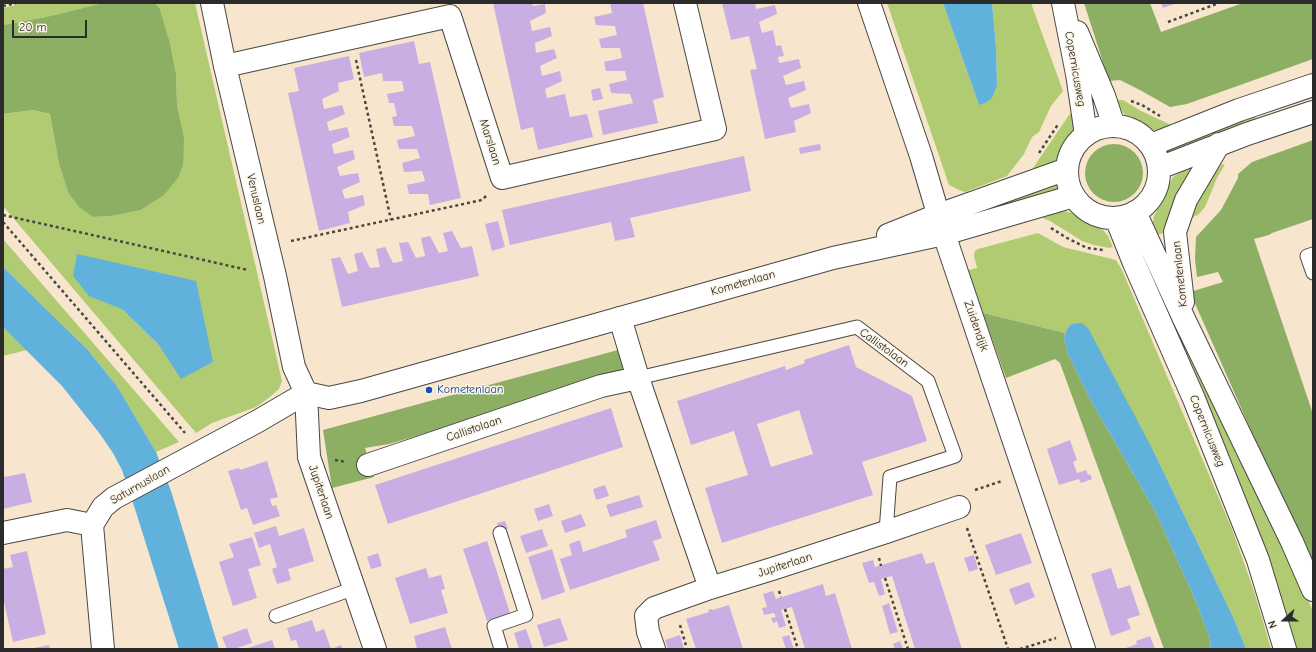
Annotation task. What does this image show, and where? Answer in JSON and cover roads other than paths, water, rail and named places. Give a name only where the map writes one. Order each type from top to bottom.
[{"type":"street","name":"Venuslaan","points":[[212,3],[225,66],[275,276],[294,367],[306,393]]},
{"type":"street","name":"Marslaan","points":[[225,66],[352,38],[448,10],[502,178],[715,129],[685,3]]},
{"type":"street","name":"Zuidendijk","points":[[869,3],[921,156],[941,225],[1084,649]]},
{"type":"street","name":"Copernicusweg","points":[[1063,3],[1090,59],[1114,126]]},
{"type":"street","name":"Copernicusweg","points":[[1063,3],[1077,74],[1086,135]]},
{"type":"street","points":[[1151,145],[1239,110],[1313,85]]},
{"type":"street","points":[[1159,168],[1219,144],[1313,112]]},
{"type":"street","points":[[1114,126],[1125,127],[1135,131],[1144,137],[1151,145],[1159,168],[1159,179],[1151,198],[1144,206],[1126,215],[1097,215],[1088,210],[1074,196],[1069,183],[1067,168],[1073,150],[1086,135],[1094,130],[1114,126]]},
{"type":"street","name":"Kometenlaan","points":[[1184,319],[1175,232],[1186,200],[1219,144]]},
{"type":"street","name":"Kometenlaan","points":[[941,225],[1067,168]]},
{"type":"street","name":"Kometenlaan","points":[[306,393],[329,398],[361,391],[833,258],[941,225],[1074,196]]},
{"type":"street","name":"Copernicusweg","points":[[1126,215],[1134,263],[1194,399],[1258,560],[1286,649]]},
{"type":"street","points":[[1126,215],[1184,319],[1292,542],[1313,590]]},
{"type":"street","points":[[620,318],[638,378],[710,588]]},
{"type":"street","name":"Callistolaan","points":[[368,465],[601,386],[638,378]]},
{"type":"street","name":"Saturnuslaan","points":[[92,526],[103,507],[114,498],[258,421],[306,393]]},
{"type":"street","name":"Jupiterlaan","points":[[306,393],[309,457],[355,588],[374,649]]},
{"type":"street","name":"Jupiterlaan","points":[[654,649],[648,632],[646,616],[654,608],[710,588],[959,507]]},
{"type":"street","points":[[3,533],[67,520],[92,526],[103,649]]},
{"type":"lane","points":[[1313,254],[1307,256],[1313,273]]},
{"type":"lane","name":"Callistolaan","points":[[638,378],[857,327],[928,381],[955,456],[890,477],[886,532]]},
{"type":"lane","points":[[500,533],[526,615],[494,626],[501,649]]},
{"type":"lane","points":[[276,616],[355,588]]},
{"type":"water","points":[[943,3],[992,3],[996,47],[997,85],[992,98],[985,103],[979,105]]},
{"type":"water","points":[[77,254],[196,281],[213,362],[181,379],[158,344],[122,309],[89,296],[73,276]]},
{"type":"water","points":[[3,267],[87,349],[117,386],[156,452],[171,491],[219,649],[179,649],[122,470],[113,453],[62,386],[3,327]]},
{"type":"water","points":[[1082,323],[1088,328],[1153,450],[1234,619],[1246,649],[1211,649],[1210,639],[1195,599],[1155,511],[1092,403],[1068,354],[1064,338],[1066,331],[1071,324]]},
{"type":"place","name":"Kometenlaan","points":[[429,390]]}]
